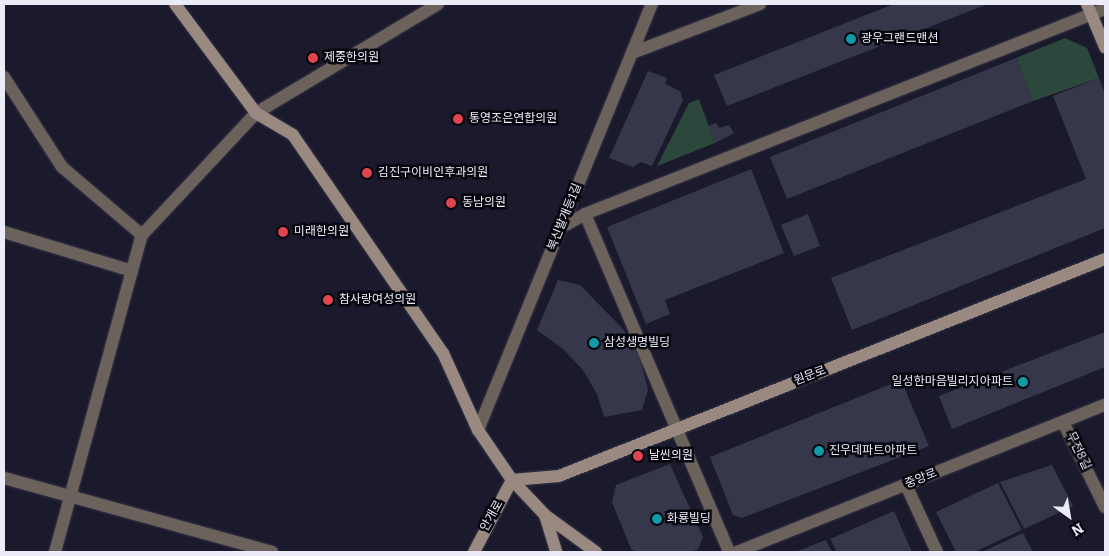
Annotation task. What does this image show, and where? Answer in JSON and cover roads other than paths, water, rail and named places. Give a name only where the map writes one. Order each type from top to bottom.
[{"type":"street","points":[[175,4],[256,113],[293,135],[443,353],[478,430],[512,480],[545,515],[596,552]]},
{"type":"street","points":[[54,552],[142,236],[256,113],[438,4]]},
{"type":"street","name":"북신발개등1길","points":[[478,430],[652,4]]},
{"type":"street","points":[[632,53],[760,4]]},
{"type":"street","points":[[1089,9],[1105,47]]},
{"type":"street","points":[[560,228],[585,214],[1089,9],[1105,9]]},
{"type":"street","points":[[4,77],[62,167],[142,236]]},
{"type":"street","points":[[585,214],[728,552]]},
{"type":"street","points":[[4,232],[132,271]]},
{"type":"street","name":"원문로","points":[[512,480],[559,476],[1105,259]]},
{"type":"street","name":"중앙로","points":[[737,552],[1105,405]]},
{"type":"street","name":"무전8길","points":[[1063,422],[1105,507]]},
{"type":"street","points":[[4,478],[272,552]]},
{"type":"street","name":"안개로","points":[[474,552],[512,480]]},
{"type":"street","points":[[906,485],[937,552]]},
{"type":"street","points":[[545,515],[556,552]]},
{"type":"place","name":"광우그랜드맨션","points":[[851,39]]},
{"type":"place","name":"제중한의원","points":[[313,58]]},
{"type":"place","name":"통영조은연합의원","points":[[458,119]]},
{"type":"place","name":"김진구이비인후과의원","points":[[367,173]]},
{"type":"place","name":"동남의원","points":[[451,203]]},
{"type":"place","name":"미래한의원","points":[[283,232]]},
{"type":"place","name":"참사랑여성의원","points":[[328,300]]},
{"type":"place","name":"삼성생명빌딩","points":[[594,343]]},
{"type":"place","name":"일성한마음빌리지아파트","points":[[1023,382]]},
{"type":"place","name":"진우데파트아파트","points":[[819,451]]},
{"type":"place","name":"날씬의원","points":[[638,456]]},
{"type":"place","name":"화룡빌딩","points":[[657,519]]}]
